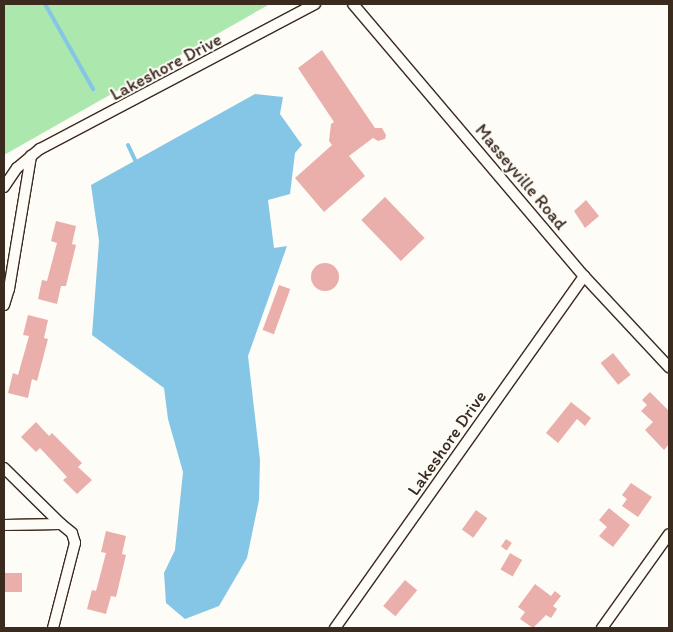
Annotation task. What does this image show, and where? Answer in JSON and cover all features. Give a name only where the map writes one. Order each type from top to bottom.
[{"type":"street","name":"Lakeshore Drive","points":[[4,186],[17,168],[31,156],[315,4]]},
{"type":"street","name":"Masseyville Road","points":[[353,4],[584,276],[669,367]]},
{"type":"street","points":[[4,304],[9,289],[31,156]]},
{"type":"street","name":"Lakeshore Drive","points":[[335,628],[584,276]]},
{"type":"street","points":[[4,468],[72,533],[75,543],[53,628]]},
{"type":"street","points":[[4,525],[61,524]]},
{"type":"street","points":[[602,628],[669,534]]},
{"type":"green space","points":[[4,4],[270,4],[4,155]]},
{"type":"water","points":[[255,94],[283,97],[280,114],[302,145],[295,153],[290,194],[268,200],[274,248],[287,246],[248,356],[260,460],[259,500],[247,558],[219,606],[185,619],[166,603],[164,573],[175,550],[183,472],[168,419],[164,388],[92,335],[99,241],[91,185]]},
{"type":"building","points":[[322,50],[375,128],[382,128],[386,135],[385,139],[378,141],[373,138],[349,156],[365,176],[324,212],[295,178],[332,145],[329,141],[331,124],[334,122],[298,68]]},
{"type":"building","points":[[385,197],[425,238],[401,261],[361,220]]},
{"type":"building","points":[[586,200],[599,216],[585,228],[574,211]]},
{"type":"building","points":[[56,221],[76,226],[72,244],[76,245],[66,286],[61,286],[57,304],[38,299],[42,280],[47,281],[57,243],[51,241]]},
{"type":"building","points":[[325,263],[335,267],[339,277],[335,287],[325,291],[315,287],[311,277],[315,267]]},
{"type":"building","points":[[279,285],[290,289],[274,334],[263,330]]},
{"type":"building","points":[[28,315],[48,320],[44,338],[48,339],[37,381],[32,379],[28,398],[8,393],[13,373],[18,375],[29,336],[23,335]]},
{"type":"building","points":[[613,353],[631,375],[618,385],[601,363]]},
{"type":"building","points":[[650,392],[669,411],[669,444],[664,450],[645,430],[653,422],[641,411],[647,405],[642,400]]},
{"type":"building","points":[[571,402],[591,418],[585,426],[577,419],[558,443],[546,433]]},
{"type":"building","points":[[36,422],[49,436],[52,433],[82,463],[78,467],[92,480],[77,494],[63,480],[67,477],[40,448],[36,452],[21,437]]},
{"type":"building","points":[[631,483],[652,497],[638,517],[622,506],[627,499],[622,495]]},
{"type":"building","points":[[609,508],[630,525],[613,547],[599,536],[607,527],[599,520]]},
{"type":"building","points":[[476,510],[487,518],[473,538],[462,529]]},
{"type":"building","points":[[106,531],[126,536],[122,554],[126,555],[116,597],[111,596],[106,614],[87,609],[92,590],[96,591],[106,553],[101,552]]},
{"type":"building","points":[[506,539],[512,543],[507,550],[501,546]]},
{"type":"building","points":[[510,553],[522,560],[513,576],[500,569]]},
{"type":"building","points":[[4,573],[22,573],[22,592],[4,592]]},
{"type":"building","points":[[405,580],[417,590],[395,616],[383,606]]},
{"type":"building","points":[[535,584],[551,596],[555,591],[561,596],[553,606],[557,609],[551,618],[546,615],[533,628],[520,619],[525,612],[518,607]]},
{"type":"waterway","points":[[45,4],[93,89]]},
{"type":"waterway","points":[[128,145],[136,162]]}]
